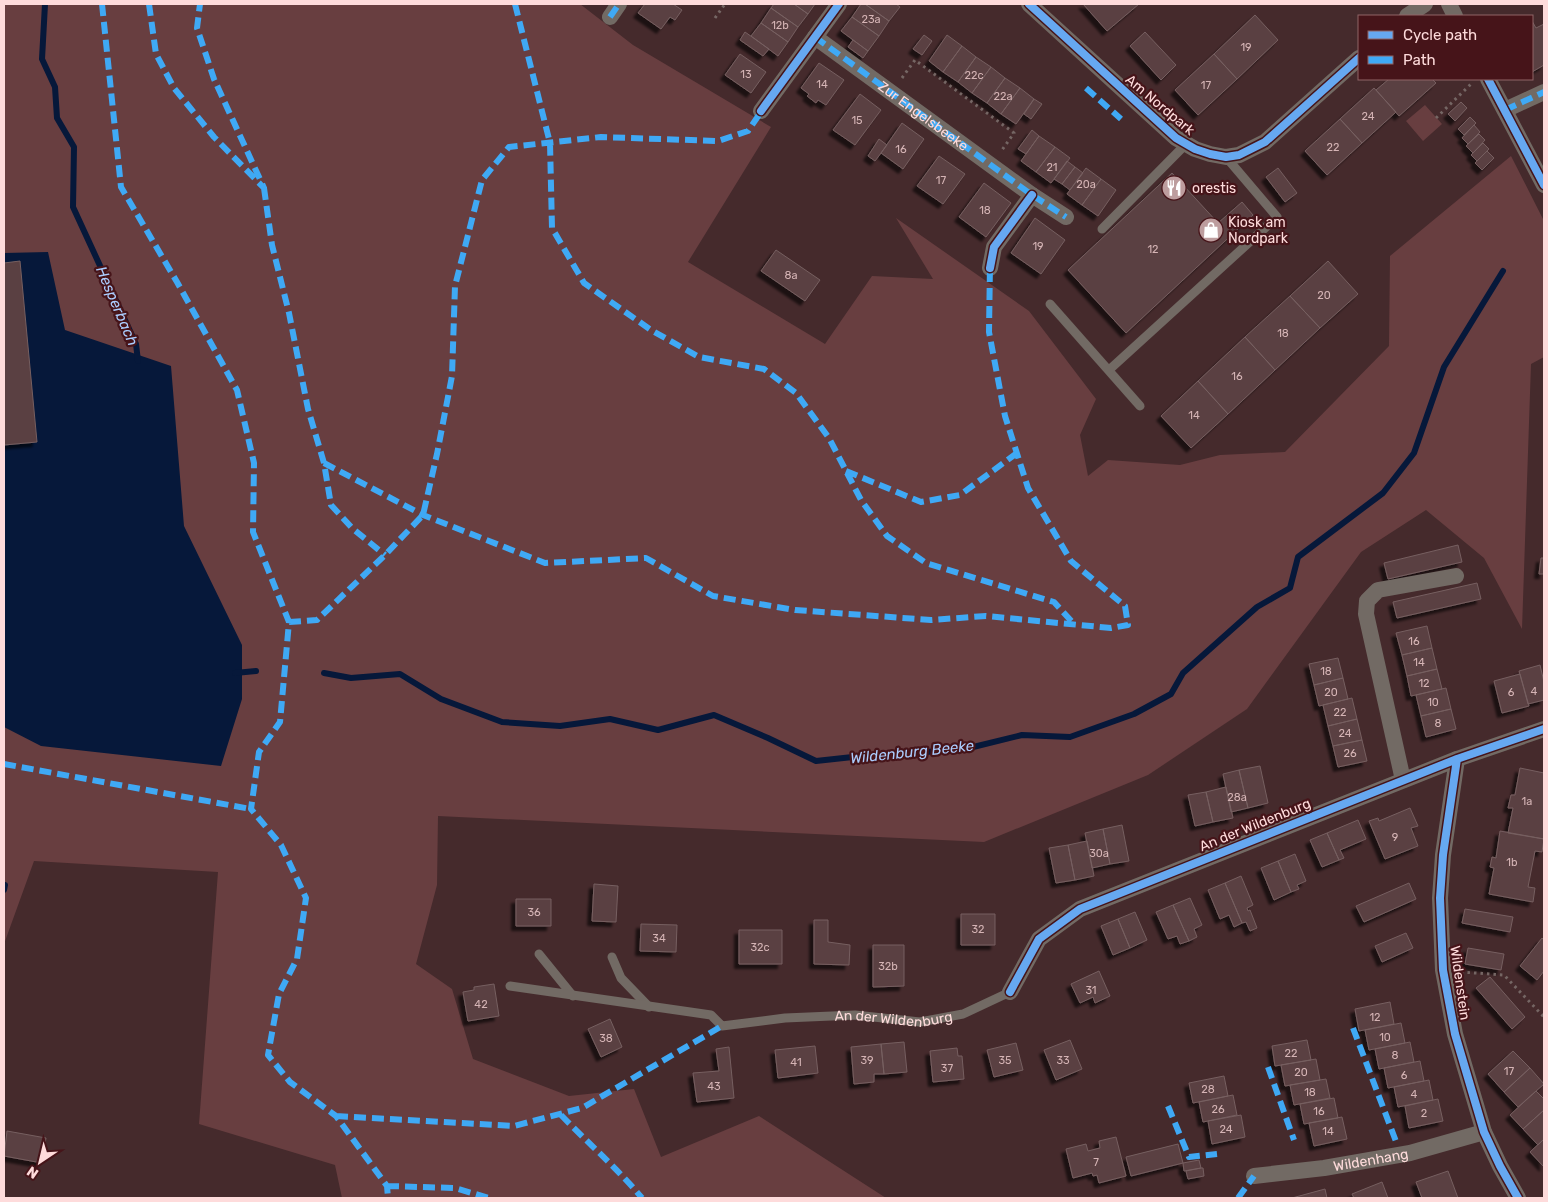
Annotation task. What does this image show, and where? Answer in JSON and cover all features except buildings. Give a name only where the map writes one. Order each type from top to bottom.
[{"type":"street","points":[[761,111],[839,4]]},
{"type":"street","name":"Am Nordpark","points":[[1029,4],[1181,141],[1210,154],[1226,157]]},
{"type":"street","points":[[1408,15],[1425,4]]},
{"type":"street","name":"Zur Engelsbeeke","points":[[815,37],[1032,194],[1066,216]]},
{"type":"street","points":[[1226,157],[1239,155],[1266,142],[1358,59]]},
{"type":"street","points":[[1489,80],[1544,185]]},
{"type":"street","points":[[1505,110],[1544,92]]},
{"type":"street","points":[[990,268],[994,247],[1032,194]]},
{"type":"street","points":[[1403,780],[1366,614],[1368,600],[1378,590],[1456,576]]},
{"type":"street","name":"An der Wildenburg","points":[[1010,992],[1040,939],[1080,909],[1457,759],[1544,729]]},
{"type":"street","name":"Wildenstein","points":[[1457,759],[1440,898],[1443,970],[1455,1034],[1484,1132],[1518,1198]]},
{"type":"street","name":"Wildenhang","points":[[1254,1176],[1324,1168],[1410,1153],[1484,1132]]},
{"type":"lane","points":[[1102,229],[1181,141]]},
{"type":"lane","points":[[1109,370],[1277,217],[1226,157]]},
{"type":"lane","points":[[1050,304],[1140,406]]},
{"type":"lane","points":[[539,954],[573,996]]},
{"type":"lane","points":[[612,957],[621,978],[649,1007]]},
{"type":"lane","name":"An der Wildenburg","points":[[510,986],[711,1016],[722,1026],[785,1018],[855,1015],[920,1022],[963,1014],[1010,992]]},
{"type":"path","points":[[715,18],[725,4]]},
{"type":"path","points":[[892,93],[915,60],[1014,133],[991,164]]},
{"type":"path","points":[[1436,118],[1476,80]]},
{"type":"shaded area","points":[[4,4],[580,4],[633,45],[771,127],[688,262],[825,344],[872,276],[933,279],[896,218],[1029,311],[1096,399],[1080,435],[1088,476],[1108,460],[1180,465],[1220,455],[1285,452],[1389,346],[1390,256],[1511,156],[1544,221],[1544,357],[1531,364],[1522,629],[1484,558],[1426,510],[1361,552],[1247,709],[1148,775],[984,842],[438,816],[437,885],[416,964],[452,989],[473,1059],[569,1096],[634,1089],[661,1157],[759,1116],[886,1198],[342,1198],[335,1165],[199,1124],[218,872],[34,861],[4,944]]},
{"type":"shaded area","points":[[1425,105],[1442,124],[1423,141],[1406,121]]},
{"type":"water","points":[[48,252],[65,330],[171,366],[184,526],[242,645],[242,699],[221,766],[41,746],[4,727],[4,253]]},
{"type":"waterway","name":"Hesperbach","points":[[45,4],[42,59],[55,87],[57,118],[74,147],[73,207],[136,344],[138,361]]},
{"type":"waterway","name":"Wildenburg Beeke","points":[[324,673],[351,678],[400,674],[441,699],[502,722],[560,726],[610,719],[658,730],[714,715],[816,761],[871,755],[961,750],[1022,735],[1070,737],[1134,714],[1171,694],[1183,673],[1257,607],[1290,588],[1298,557],[1383,493],[1414,453],[1444,367],[1503,271]]},
{"type":"waterway","name":"Wildenburg Beeke","points":[[235,673],[256,671]]},
{"type":"waterway","name":"Hesperbach","points":[[4,890],[5,885]]},
{"type":"marked path","points":[[102,4],[121,187],[237,390],[254,463],[253,532],[289,622],[280,722],[259,752],[251,809],[281,845],[306,898],[297,959],[279,994],[268,1055],[290,1082],[336,1116],[387,1186],[388,1198]]},
{"type":"marked path","points":[[149,4],[156,54],[174,88],[214,137],[264,188],[214,79],[197,28],[200,4]]},
{"type":"marked path","points":[[515,4],[550,143],[552,228],[584,283],[651,330],[699,357],[764,369],[796,393],[829,438],[861,500],[887,536],[926,563],[1054,602],[1074,624]]},
{"type":"marked path","points":[[610,17],[619,4]]},
{"type":"marked path","points":[[815,37],[1032,195],[1066,217]]},
{"type":"marked path","points":[[1086,88],[1121,119]]},
{"type":"marked path","points":[[1505,110],[1544,92]]},
{"type":"marked path","points":[[289,622],[317,620],[385,555],[423,515],[452,376],[455,286],[482,180],[509,147],[601,137],[718,141],[748,131],[763,109]]},
{"type":"marked path","points":[[264,188],[272,245],[289,313],[308,409],[324,463],[331,505],[352,528],[385,555]]},
{"type":"marked path","points":[[324,463],[423,515],[545,563],[646,558],[713,596],[795,610],[931,620],[986,616],[1111,628],[1128,625],[1125,606],[1071,561],[1028,488],[1005,416],[989,332],[990,264]]},
{"type":"marked path","points":[[846,471],[921,502],[960,495],[1017,453]]},
{"type":"marked path","points":[[4,764],[251,809]]},
{"type":"marked path","points":[[336,1116],[514,1126],[582,1108],[722,1026]]},
{"type":"marked path","points":[[1353,1028],[1397,1144]]},
{"type":"marked path","points":[[1268,1067],[1294,1140]]},
{"type":"marked path","points":[[1168,1106],[1189,1157],[1217,1154]]},
{"type":"marked path","points":[[561,1115],[613,1166],[642,1198]]},
{"type":"marked path","points":[[1238,1198],[1254,1176]]},
{"type":"marked path","points":[[387,1186],[455,1188],[489,1198]]},
{"type":"cycle path","points":[[761,111],[839,4]]},
{"type":"cycle path","points":[[1029,4],[1176,138],[1195,149],[1226,157],[1239,155],[1265,142],[1358,59]]},
{"type":"cycle path","points":[[1489,80],[1544,185]]},
{"type":"cycle path","points":[[990,268],[994,247],[1032,195]]},
{"type":"cycle path","points":[[1010,992],[1039,939],[1080,909],[1457,759],[1544,729]]},
{"type":"cycle path","points":[[1457,759],[1443,855],[1440,898],[1443,970],[1455,1034],[1484,1132],[1518,1198]]},
{"type":"place","name":"orestis","points":[[1174,188]]},
{"type":"place","name":"Kiosk am Nordpark","points":[[1211,230]]}]
